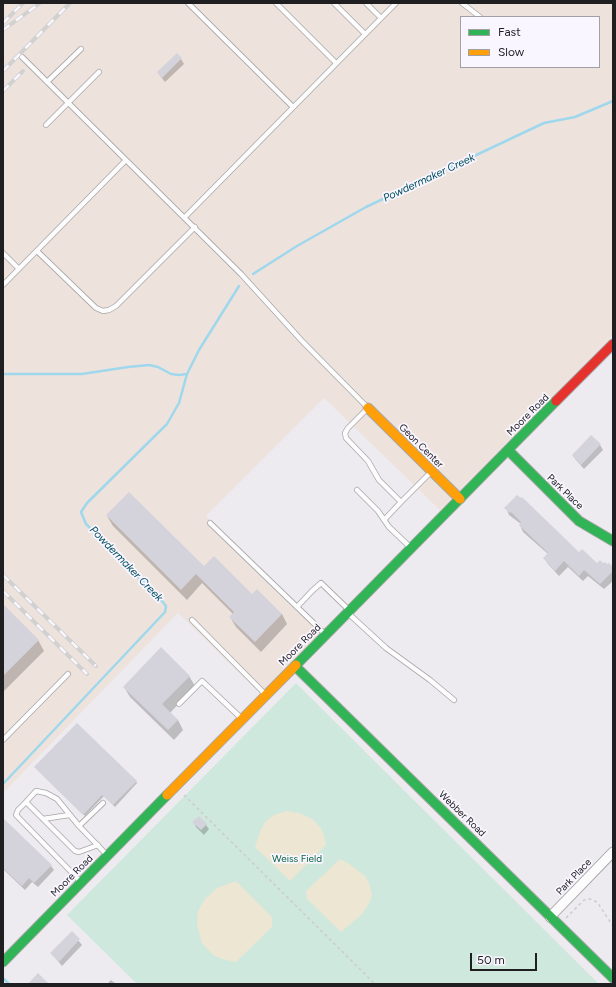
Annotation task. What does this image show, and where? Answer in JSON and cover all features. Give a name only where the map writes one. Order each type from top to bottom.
[{"type":"street","name":"Moore Road","points":[[3,962],[613,344]]},
{"type":"street","name":"Geon Center","points":[[368,408],[460,499]]},
{"type":"street","name":"Park Place","points":[[508,450],[579,520],[613,541]]},
{"type":"street","name":"Webber Road","points":[[295,666],[613,978]]},
{"type":"street","name":"Park Place","points":[[550,917],[613,852]]},
{"type":"lane","points":[[188,3],[293,107]]},
{"type":"lane","points":[[276,3],[336,63]]},
{"type":"lane","points":[[334,3],[365,34]]},
{"type":"lane","points":[[366,3],[381,18]]},
{"type":"lane","points":[[185,217],[396,3]]},
{"type":"lane","points":[[462,3],[479,16]]},
{"type":"lane","points":[[47,82],[81,49]]},
{"type":"lane","points":[[22,57],[185,217],[241,274],[298,337],[368,408],[348,428],[345,433],[346,438],[368,461],[379,480],[401,502]]},
{"type":"lane","points":[[46,125],[99,72]]},
{"type":"lane","points":[[3,285],[126,160]]},
{"type":"lane","points":[[37,250],[96,308],[103,311],[109,310],[116,306],[194,227]]},
{"type":"lane","points":[[3,253],[19,269]]},
{"type":"lane","points":[[384,520],[432,471]]},
{"type":"lane","points":[[357,490],[411,548]]},
{"type":"lane","points":[[210,523],[326,635]]},
{"type":"lane","points":[[297,607],[321,583],[386,648],[430,680],[454,700]]},
{"type":"lane","points":[[192,620],[267,695]]},
{"type":"lane","points":[[3,740],[68,674]]},
{"type":"lane","points":[[179,704],[202,681],[242,720]]},
{"type":"lane","points":[[81,882],[16,815],[18,810],[36,791],[46,793],[57,799],[79,826],[108,855]]},
{"type":"lane","points":[[26,802],[75,851],[79,852],[98,845]]},
{"type":"lane","points":[[79,826],[103,803]]},
{"type":"lane","points":[[43,820],[70,815]]},
{"type":"path","points":[[176,787],[375,984]]},
{"type":"path","points":[[559,925],[584,900],[590,899],[597,902],[613,926]]},
{"type":"shaded area","points":[[3,3],[613,3],[613,335],[440,510],[324,398],[206,516],[323,631],[261,694],[178,613],[3,793]]},
{"type":"green space","name":"Weiss Field","points":[[296,683],[599,984],[137,984],[67,915]]},
{"type":"sand","points":[[286,811],[299,813],[312,819],[320,827],[324,835],[326,845],[290,881],[255,847],[260,831],[266,821],[274,815]]},
{"type":"sand","points":[[340,859],[351,865],[365,876],[369,883],[372,895],[369,904],[361,915],[341,932],[307,899],[306,891]]},
{"type":"sand","points":[[236,881],[272,917],[272,927],[236,962],[222,959],[213,955],[202,943],[197,925],[198,911],[205,899],[217,888]]},
{"type":"building","points":[[177,53],[182,58],[162,78],[157,72]]},
{"type":"building","points":[[591,435],[601,444],[581,465],[572,455]]},
{"type":"building","points":[[129,492],[204,566],[214,556],[252,594],[257,589],[282,614],[255,642],[229,617],[234,612],[196,574],[181,590],[106,515]]},
{"type":"building","points":[[517,495],[521,498],[522,497],[579,552],[582,549],[597,563],[600,560],[603,563],[609,563],[613,567],[613,571],[600,584],[584,570],[579,576],[564,561],[555,571],[543,558],[548,553],[519,525],[521,522],[511,512],[510,513],[504,508]]},
{"type":"building","points":[[3,604],[39,640],[3,676]]},
{"type":"building","points":[[161,647],[190,676],[162,704],[178,720],[168,730],[123,687]]},
{"type":"building","points":[[77,723],[137,781],[113,805],[102,795],[83,815],[34,767]]},
{"type":"building","points":[[199,816],[207,824],[201,830],[192,822]]},
{"type":"building","points":[[3,818],[52,865],[34,883],[29,878],[22,886],[3,868]]},
{"type":"building","points":[[72,931],[80,939],[59,962],[50,953]]},
{"type":"building","points":[[38,973],[49,984],[28,984]]},
{"type":"waterway","name":"Powdermaker Creek","points":[[253,274],[297,246],[366,207],[544,123],[575,117],[613,101]]},
{"type":"waterway","name":"Powdermaker Creek","points":[[3,784],[165,612],[166,606],[162,601],[86,524],[81,512],[87,503],[167,424],[179,403],[187,374],[199,350],[239,286]]},
{"type":"waterway","points":[[3,374],[82,374],[149,365],[158,367],[171,374],[187,374]]},
{"type":"waterway","name":"Powdermaker Creek","points":[[3,978],[9,984]]},
{"type":"railway","points":[[3,23],[23,3]]},
{"type":"railway","points":[[3,30],[40,3]]},
{"type":"railway","points":[[3,71],[70,3]]},
{"type":"railway","points":[[3,91],[23,71]]},
{"type":"railway","points":[[3,575],[96,666]]},
{"type":"railway","points":[[3,591],[87,674]]},
{"type":"traffic: fast","points":[[296,665],[556,401]]},
{"type":"traffic: fast","points":[[508,450],[579,521],[613,541]]},
{"type":"traffic: fast","points":[[295,666],[613,978]]},
{"type":"traffic: fast","points":[[3,962],[167,795]]},
{"type":"traffic: slow","points":[[368,408],[460,499]]},
{"type":"traffic: slow","points":[[167,795],[296,665]]},
{"type":"traffic: jam","points":[[556,401],[613,344]]}]
